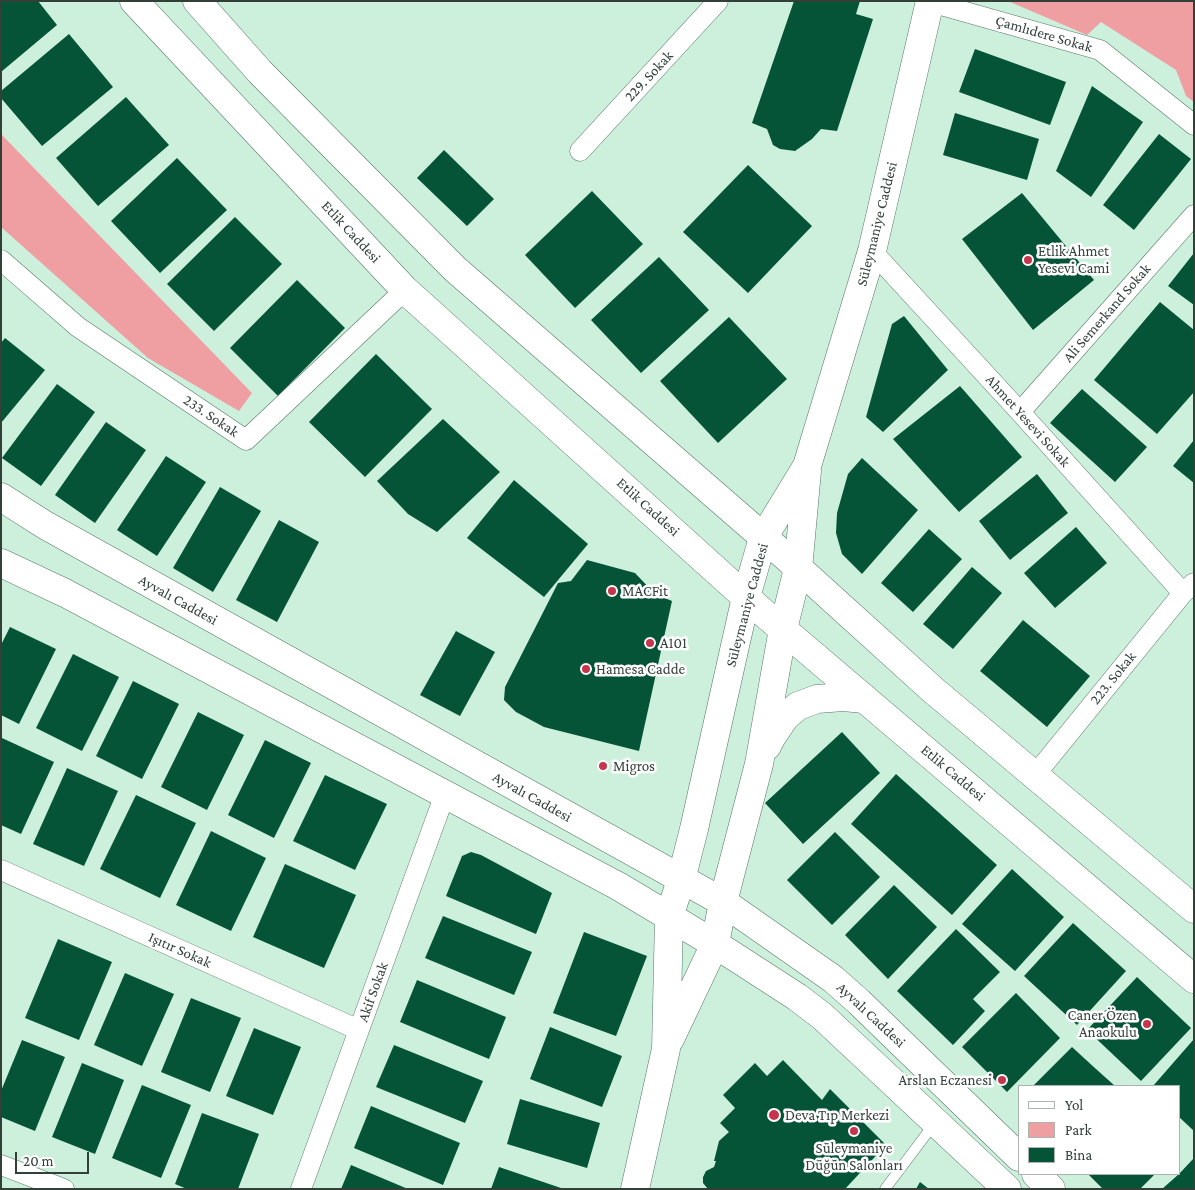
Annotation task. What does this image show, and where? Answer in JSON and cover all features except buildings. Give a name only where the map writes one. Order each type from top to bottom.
[{"type":"main road","name":"Etlik Caddesi","points":[[134,1],[405,290],[746,597],[1194,979]]},
{"type":"main road","points":[[197,1],[260,72],[456,269],[764,538],[933,690],[1194,909]]},
{"type":"main road","name":"Süleymaniye Caddesi","points":[[666,1049],[715,944],[723,902],[760,764],[783,629],[798,569],[807,466],[872,251],[930,1]]},
{"type":"main road","name":"Süleymaniye Caddesi","points":[[635,1189],[666,1049],[669,917],[694,829],[746,597],[764,538],[807,466]]},
{"type":"main road","name":"Ayvalı Caddesi","points":[[1,497],[45,525],[723,902],[839,985],[859,1002],[1018,1156]]},
{"type":"main road","points":[[1,563],[64,593],[446,794],[618,886],[715,944],[797,997],[822,1016],[1007,1189]]},
{"type":"main road","name":"Süleymaniye Caddesi","points":[[760,764],[771,738],[785,717],[798,706],[818,699],[843,697],[865,699]]},
{"type":"main road","points":[[1037,1175],[1052,1189]]},
{"type":"street","name":"229. Sokak","points":[[580,151],[718,1]]},
{"type":"street","name":"Çamlıdere Sokak","points":[[930,1],[1100,50],[1194,125]]},
{"type":"street","name":"Ali Semerkand Sokak","points":[[1020,412],[1194,215]]},
{"type":"street","name":"Ahmet Yesevi Sokak","points":[[872,251],[1020,412],[1188,588]]},
{"type":"street","name":"233. Sokak","points":[[1,260],[78,327],[246,440],[405,290]]},
{"type":"street","name":"223. Sokak","points":[[1035,775],[1188,588]]},
{"type":"street","name":"Akif Sokak","points":[[301,1189],[446,794]]},
{"type":"street","name":"Işıtır Sokak","points":[[1,870],[359,1030]]},
{"type":"street","points":[[1,1165],[64,1189]]},
{"type":"lane","points":[[885,1189],[936,1122]]},
{"type":"green space","points":[[1008,1],[1194,1],[1194,102],[1186,96],[1176,70],[1101,22],[1087,35]]},
{"type":"green space","points":[[1,134],[252,393],[239,411],[148,358],[1,227]]},
{"type":"place","name":"Etlik Ahmet Yesevi Cami","points":[[1028,260]]},
{"type":"place","name":"MACFit","points":[[612,591]]},
{"type":"place","name":"A101","points":[[650,643]]},
{"type":"place","name":"Hamesa Cadde","points":[[586,669]]},
{"type":"place","name":"Migros","points":[[603,766]]},
{"type":"place","name":"Caner Özen Anaokulu","points":[[1147,1024]]},
{"type":"place","name":"Arslan Eczanesi","points":[[1002,1080]]},
{"type":"place","name":"Deva Tıp Merkezi","points":[[774,1115]]},
{"type":"place","name":"Süleymaniye Düğün Salonları","points":[[854,1131]]}]
